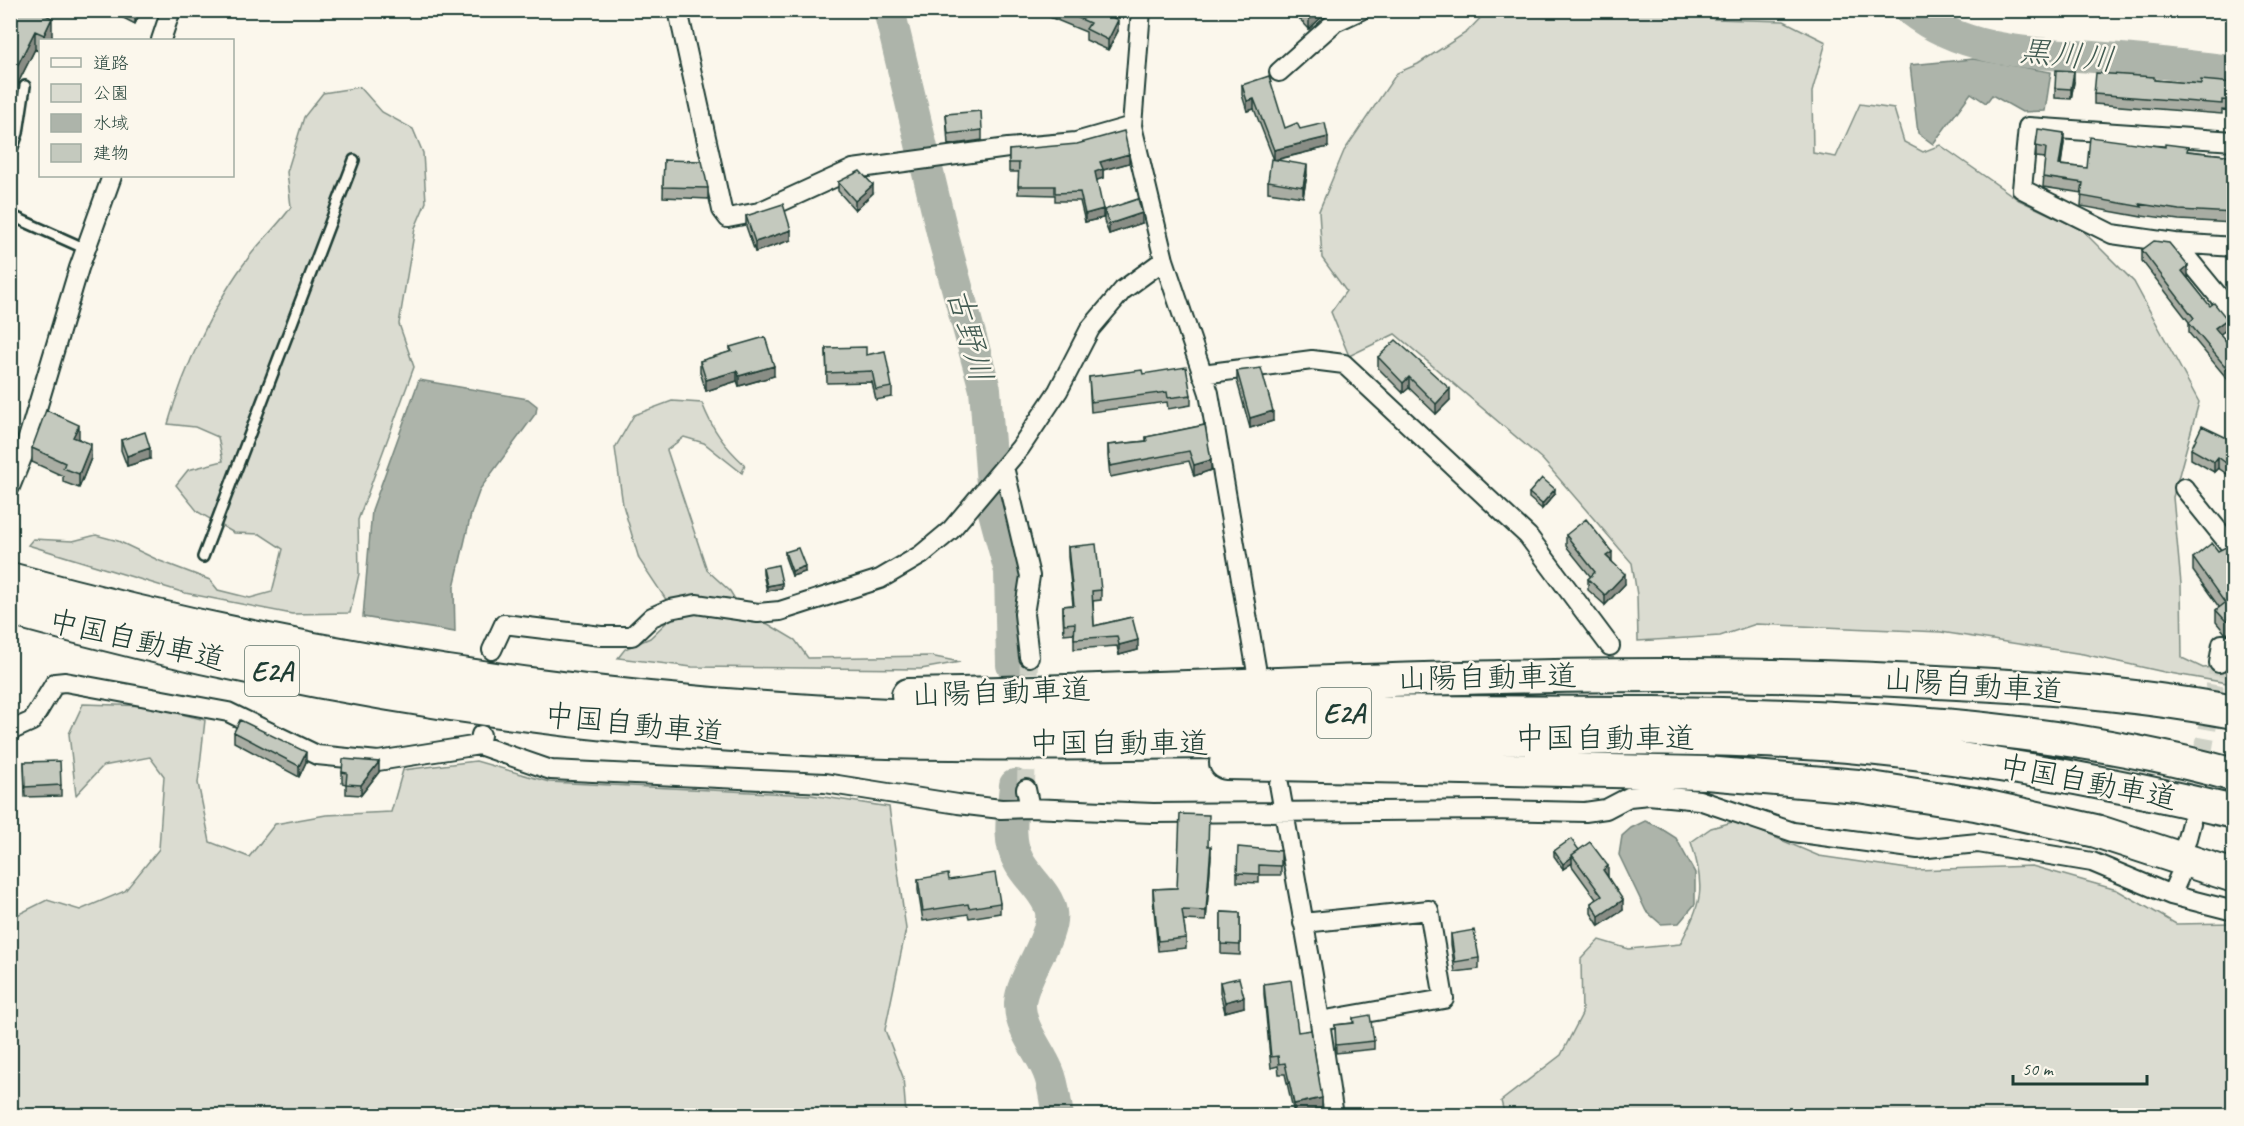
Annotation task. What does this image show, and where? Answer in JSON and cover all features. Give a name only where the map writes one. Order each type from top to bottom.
[{"type":"highway","name":"中国自動車道","points":[[10,579],[198,626],[330,652],[452,672],[733,705],[940,716],[1047,718],[1462,711],[1797,715],[1974,728],[2129,751],[2234,775]]},
{"type":"highway","name":"中国自動車道","points":[[10,609],[177,651],[297,676],[537,715],[756,736],[883,742],[1020,744],[1465,738],[1719,739],[1865,748],[2002,764],[2132,788],[2234,812]]},
{"type":"highway","name":"山陽自動車道","points":[[452,672],[693,693],[858,696],[1343,680],[1711,673],[1990,684],[2097,693],[2234,712]]},
{"type":"highway","name":"山陽自動車道","points":[[537,715],[670,735],[880,755],[1018,760],[1706,773],[1858,786],[1975,804],[2096,831],[2234,876]]},
{"type":"street","points":[[161,39],[171,10]]},
{"type":"street","points":[[678,10],[722,210],[728,218],[759,212],[854,169],[1076,142],[1132,126]]},
{"type":"street","points":[[1141,10],[1132,126],[1164,260],[1209,393],[1256,667]]},
{"type":"street","points":[[1278,72],[1329,16],[1361,10]]},
{"type":"street","points":[[2234,141],[2028,127],[2022,189],[2112,234],[2175,243],[2234,247]]},
{"type":"street","points":[[10,487],[23,455],[86,249],[112,177]]},
{"type":"street","points":[[2175,243],[2234,315]]},
{"type":"street","points":[[492,650],[504,624],[601,636],[632,636],[652,617],[670,609],[696,604],[758,613],[780,612],[880,579],[921,555],[951,530],[1020,448],[1058,391],[1090,329],[1123,290],[1164,260]]},
{"type":"street","points":[[1202,374],[1312,360],[1344,364],[1528,536],[1610,646]]},
{"type":"street","points":[[1004,467],[1030,576],[1024,614],[1029,657]]},
{"type":"street","points":[[2184,488],[2234,550]]},
{"type":"street","points":[[2219,663],[2222,644],[2234,645]]},
{"type":"street","points":[[10,731],[32,721],[55,683],[65,682],[228,712],[317,755],[378,761],[480,740],[551,770],[825,783],[1001,809],[1153,813],[1585,812],[1606,809],[1629,797],[1649,795],[1699,801],[1793,832],[1918,849],[1978,843],[2092,862],[2171,895],[2234,911]]},
{"type":"street","points":[[1279,784],[1335,1116]]},
{"type":"street","points":[[1026,789],[1030,808]]},
{"type":"street","points":[[2186,842],[2191,823]]},
{"type":"street","points":[[2171,895],[2179,877]]},
{"type":"street","points":[[1304,923],[1429,910],[1444,999],[1320,1020]]},
{"type":"lane","points":[[10,155],[18,133],[25,86]]},
{"type":"lane","points":[[203,557],[354,160]]},
{"type":"lane","points":[[10,215],[86,249]]},
{"type":"green space","points":[[1487,11],[1689,11],[1714,19],[1784,21],[1826,42],[1812,92],[1813,153],[1836,157],[1860,104],[1894,109],[1904,142],[1923,152],[1940,145],[2019,200],[2082,230],[2134,282],[2199,402],[2173,497],[2181,584],[2182,658],[2203,668],[2233,666],[2233,684],[2083,654],[1941,632],[1756,624],[1720,636],[1638,641],[1637,595],[1632,563],[1542,459],[1395,334],[1349,356],[1331,312],[1346,291],[1322,258],[1319,211],[1344,151],[1397,73],[1418,64],[1467,32]]},
{"type":"green space","points":[[360,87],[382,112],[413,129],[423,153],[426,202],[415,228],[399,324],[414,367],[358,520],[359,574],[350,613],[292,614],[185,593],[28,545],[33,539],[73,541],[96,535],[118,541],[160,561],[210,580],[218,590],[250,598],[272,592],[283,549],[260,534],[234,533],[198,512],[176,485],[188,470],[223,461],[218,437],[195,427],[168,424],[182,381],[212,315],[254,250],[291,207],[287,172],[304,117],[323,93]]},
{"type":"green space","points":[[672,401],[702,403],[719,437],[745,465],[742,473],[704,443],[684,437],[667,450],[707,570],[730,591],[745,616],[768,624],[795,640],[808,658],[930,656],[960,662],[921,669],[692,667],[618,658],[625,649],[650,638],[673,616],[667,601],[639,559],[623,505],[615,448],[634,415]]},
{"type":"green space","points":[[83,704],[150,706],[205,720],[198,783],[210,842],[249,857],[275,824],[326,815],[391,812],[403,770],[476,761],[549,782],[811,795],[889,807],[906,929],[885,1030],[903,1077],[906,1115],[11,1116],[11,918],[47,900],[80,910],[125,891],[159,849],[164,776],[150,757],[103,766],[76,795],[69,734]]},
{"type":"green space","points":[[1736,821],[1819,856],[1915,870],[2032,866],[2117,890],[2176,924],[2233,923],[2233,1115],[1505,1116],[1501,1101],[1561,1055],[1582,1014],[1581,959],[1599,940],[1629,949],[1680,944],[1693,917],[1699,894],[1699,871],[1691,842],[1711,828]]},
{"type":"water","points":[[1973,59],[2051,72],[2045,111],[2022,112],[1992,95],[1986,103],[1971,93],[1933,144],[1918,133],[1910,65]]},
{"type":"water","points":[[419,380],[528,399],[537,406],[536,413],[480,489],[471,514],[454,587],[455,632],[363,617],[372,510]]},
{"type":"water","points":[[1645,821],[1676,838],[1695,873],[1695,904],[1679,923],[1661,924],[1646,911],[1619,855],[1622,836]]},
{"type":"building","points":[[10,10],[36,10],[52,18],[44,35],[35,31],[10,80]]},
{"type":"building","points":[[1060,10],[1098,10],[1118,20],[1108,40],[1086,29],[1090,23]]},
{"type":"building","points":[[1301,10],[1319,10],[1309,19]]},
{"type":"building","points":[[2056,70],[2074,71],[2071,89],[2055,88]]},
{"type":"building","points":[[2096,73],[2154,77],[2154,80],[2201,84],[2201,80],[2234,83],[2234,101],[2222,100],[2222,104],[2094,94]]},
{"type":"building","points":[[1269,76],[1285,128],[1297,123],[1300,129],[1325,123],[1328,137],[1274,150],[1254,99],[1247,101],[1242,85]]},
{"type":"building","points":[[981,111],[982,130],[948,134],[946,114]]},
{"type":"building","points":[[2038,129],[2064,133],[2059,165],[2087,168],[2090,137],[2165,147],[2165,144],[2188,147],[2187,151],[2234,156],[2234,213],[2179,210],[2140,204],[2142,207],[2081,196],[2083,183],[2043,177],[2046,148],[2036,146]]},
{"type":"building","points":[[1124,131],[1129,154],[1100,162],[1103,169],[1095,172],[1103,209],[1085,214],[1080,192],[1055,193],[1055,186],[1018,186],[1019,163],[1009,163],[1009,150],[1077,144]]},
{"type":"building","points":[[1271,159],[1307,165],[1303,187],[1268,181]]},
{"type":"building","points":[[664,160],[702,161],[708,188],[663,187]]},
{"type":"building","points":[[860,171],[873,185],[855,201],[838,182]]},
{"type":"building","points":[[1138,199],[1142,213],[1109,224],[1104,210]]},
{"type":"building","points":[[783,204],[791,230],[755,242],[746,216]]},
{"type":"building","points":[[2154,241],[2169,243],[2188,266],[2182,271],[2210,306],[2214,303],[2227,319],[2215,328],[2234,351],[2234,377],[2189,323],[2194,318],[2142,250]]},
{"type":"building","points":[[765,337],[774,366],[739,376],[737,371],[706,380],[700,361],[732,351],[730,347]]},
{"type":"building","points":[[1396,340],[1450,389],[1436,404],[1409,377],[1403,383],[1378,357]]},
{"type":"building","points":[[866,347],[866,355],[885,351],[892,387],[876,390],[872,371],[827,373],[826,348]]},
{"type":"building","points":[[1186,367],[1191,395],[1168,398],[1167,392],[1091,402],[1089,377],[1142,370],[1143,374]]},
{"type":"building","points":[[1261,368],[1273,411],[1250,418],[1237,371]]},
{"type":"building","points":[[46,410],[79,425],[73,437],[91,444],[79,474],[63,468],[65,463],[32,448]]},
{"type":"building","points":[[1205,425],[1211,460],[1194,465],[1189,451],[1110,466],[1108,445],[1147,441],[1146,437]]},
{"type":"building","points":[[2202,426],[2227,438],[2232,434],[2234,436],[2234,462],[2230,466],[2218,457],[2214,462],[2191,449]]},
{"type":"building","points":[[145,432],[150,448],[127,456],[121,440]]},
{"type":"building","points":[[1542,478],[1555,489],[1542,504],[1529,493]]},
{"type":"building","points":[[1586,519],[1612,552],[1606,556],[1625,574],[1605,595],[1588,579],[1595,572],[1566,535]]},
{"type":"building","points":[[2212,543],[2218,551],[2228,546],[2234,554],[2234,621],[2225,620],[2216,610],[2225,603],[2193,558]]},
{"type":"building","points":[[1096,544],[1101,590],[1092,591],[1094,626],[1132,617],[1138,640],[1119,645],[1117,636],[1074,639],[1075,623],[1064,624],[1063,606],[1074,605],[1068,547]]},
{"type":"building","points":[[798,548],[805,566],[792,571],[785,552]]},
{"type":"building","points":[[778,565],[782,583],[767,586],[763,568]]},
{"type":"building","points":[[240,720],[306,752],[299,766],[234,732]]},
{"type":"building","points":[[343,759],[379,762],[361,785],[346,784],[347,773],[342,772]]},
{"type":"building","points":[[60,761],[61,785],[25,787],[24,762]]},
{"type":"building","points":[[1180,814],[1209,815],[1208,846],[1211,846],[1206,911],[1182,910],[1186,938],[1158,941],[1153,889],[1177,888]]},
{"type":"building","points":[[1571,839],[1579,850],[1563,864],[1554,851]]},
{"type":"building","points":[[1590,842],[1608,866],[1603,870],[1623,900],[1599,916],[1591,903],[1602,896],[1572,855]]},
{"type":"building","points":[[1238,847],[1281,851],[1281,866],[1259,865],[1259,874],[1237,873]]},
{"type":"building","points":[[995,873],[1000,903],[969,908],[968,904],[923,911],[918,879],[948,874],[949,880]]},
{"type":"building","points":[[1221,912],[1240,913],[1240,945],[1221,944]]},
{"type":"building","points":[[1474,930],[1479,958],[1455,962],[1451,934]]},
{"type":"building","points":[[1239,978],[1244,997],[1225,1002],[1220,982]]},
{"type":"building","points":[[1291,980],[1298,1032],[1311,1030],[1322,1098],[1294,1104],[1285,1063],[1279,1064],[1278,1056],[1271,1057],[1264,984]]},
{"type":"building","points":[[1370,1015],[1374,1041],[1336,1045],[1335,1025],[1354,1023],[1353,1018]]},
{"type":"waterway","name":"古野川","points":[[889,10],[944,240],[985,389],[994,512],[1010,571],[1012,665]]},
{"type":"waterway","name":"黒川川","points":[[1910,10],[1934,26],[1958,37],[2010,50],[2234,71]]},
{"type":"waterway","name":"古野川","points":[[1015,785],[1011,825],[1015,853],[1023,868],[1046,898],[1051,912],[1048,933],[1022,992],[1021,1012],[1026,1030],[1050,1076],[1058,1116]]},
{"type":"tunnel","points":[[1028,700],[1029,657]]},
{"type":"tunnel","points":[[2193,809],[2219,663]]},
{"type":"tunnel","points":[[1026,789],[1027,737]]}]
